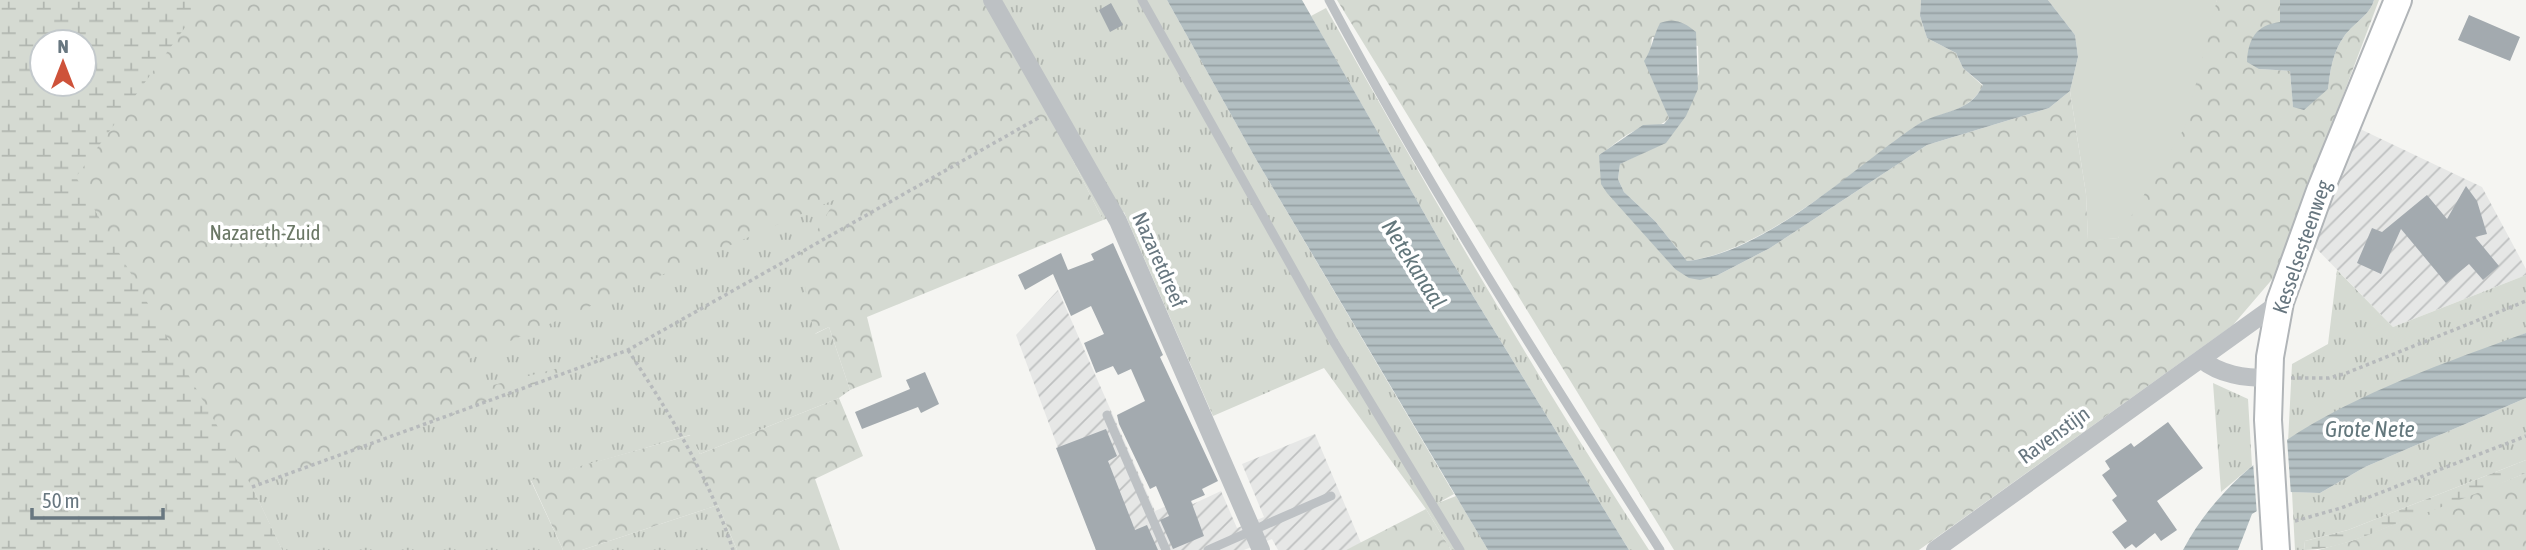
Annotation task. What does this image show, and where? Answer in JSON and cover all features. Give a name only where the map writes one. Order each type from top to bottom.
[{"type":"main road","name":"Kesselsesteenweg","points":[[2275,533],[2268,420],[2269,378],[2280,302],[2320,191],[2398,0]]},
{"type":"street","name":"Nazaretdreef","points":[[992,0],[1118,221],[1261,550]]},
{"type":"street","name":"Ravenstijn","points":[[1935,550],[2280,302]]},
{"type":"street","points":[[2201,359],[2222,371],[2247,378],[2269,378]]},
{"type":"lane","points":[[1142,0],[1332,339],[1460,550]]},
{"type":"lane","points":[[1329,0],[1388,108],[1577,420],[1660,550]]},
{"type":"lane","points":[[1107,415],[1166,550]]},
{"type":"lane","points":[[1208,550],[1331,496]]},
{"type":"path","points":[[251,487],[628,350],[1054,109]]},
{"type":"path","points":[[2269,378],[2329,378],[2344,374],[2526,301]]},
{"type":"path","points":[[628,350],[672,416],[718,505],[733,550]]},
{"type":"path","points":[[2275,533],[2526,436]]},
{"type":"shaded area","points":[[2356,127],[2482,187],[2526,269],[2526,275],[2393,327],[2310,242]]},
{"type":"shaded area","points":[[1058,290],[1155,511],[1189,496],[1193,504],[1221,491],[1237,528],[1264,517],[1242,464],[1315,434],[1361,543],[1346,550],[1278,550],[1272,539],[1244,550],[1096,550],[1016,335]]},
{"type":"green space","name":"Nazareth-Zuid","points":[[0,0],[984,0],[1047,109],[1103,220],[867,317],[882,377],[850,390],[829,327],[814,334],[800,259],[836,199],[469,359],[474,378],[482,388],[628,350],[252,487],[282,550],[0,550]]},
{"type":"green space","points":[[0,0],[205,0],[76,177],[252,487],[282,550],[0,550]]},
{"type":"green space","points":[[205,0],[1167,0],[1257,161],[1454,494],[1438,503],[1456,496],[1488,550],[1451,550],[1426,509],[1324,368],[1213,416],[1124,212],[1103,220],[1047,109],[815,334],[829,327],[850,390],[839,398],[700,454],[690,435],[531,481],[563,550],[282,550],[252,487]]},
{"type":"green space","points":[[1337,0],[1921,0],[1920,16],[1927,38],[1956,53],[1963,68],[1983,86],[1977,95],[1954,110],[1919,124],[1778,225],[1747,242],[1687,261],[1655,221],[1624,192],[1618,179],[1620,164],[1666,142],[1699,74],[1698,46],[1652,37],[1653,69],[1669,118],[1657,126],[1628,134],[1599,155],[1639,225],[1675,269],[1718,275],[1770,248],[1927,145],[2049,108],[2070,91],[2086,194],[2088,240],[2118,238],[2217,0],[2280,0],[2280,23],[2259,69],[2290,71],[2293,106],[2328,89],[2333,61],[2341,41],[2369,10],[2374,0],[2379,0],[2275,276],[2233,325],[1919,550],[1674,550]]},
{"type":"green space","points":[[2048,0],[2217,0],[2185,127],[2118,238],[2088,241],[2086,194],[2070,91],[2078,57],[2075,35]]},
{"type":"green space","points":[[1326,8],[1483,282],[1564,417],[1649,550],[1629,550],[1451,260],[1311,16]]},
{"type":"green space","points":[[2337,270],[2393,327],[2526,275],[2526,333],[2304,432],[2288,442],[2292,364],[2328,344]]},
{"type":"green space","points":[[2213,383],[2248,399],[2252,466],[2221,492]]},
{"type":"green space","points":[[839,398],[863,456],[815,479],[840,550],[737,550],[718,505],[582,550],[563,550],[531,480],[691,435],[700,454]]},
{"type":"green space","points":[[2526,398],[2526,460],[2348,530],[2305,541],[2304,550],[2295,550],[2292,492],[2320,493],[2365,467]]},
{"type":"green space","points":[[2526,460],[2526,473],[2445,506],[2351,541],[2304,550],[2305,541],[2348,530]]},
{"type":"green space","points":[[2526,473],[2526,550],[2318,550],[2351,541]]},
{"type":"green space","points":[[718,505],[737,550],[582,550]]},
{"type":"green space","points":[[1426,509],[1451,550],[1346,550]]},
{"type":"water","name":"Netekanaal","points":[[1167,0],[1302,0],[1451,260],[1629,550],[1488,550],[1257,161]]},
{"type":"water","points":[[1921,0],[2048,0],[2075,35],[2078,57],[2070,91],[2049,108],[1927,145],[1770,248],[1718,275],[1700,280],[1689,278],[1675,269],[1601,184],[1599,155],[1643,125],[1664,124],[1669,118],[1644,61],[1660,23],[1679,22],[1696,32],[1698,89],[1686,116],[1666,143],[1620,164],[1618,179],[1624,192],[1655,221],[1687,261],[1717,254],[1778,226],[1917,125],[1962,107],[1977,95],[1983,85],[1963,68],[1956,53],[1927,38],[1920,16]]},
{"type":"water","points":[[2280,0],[2374,0],[2369,10],[2345,35],[2338,48],[2328,89],[2304,110],[2293,107],[2290,71],[2259,69],[2247,62],[2249,46],[2259,30],[2280,22]]},
{"type":"water","name":"Grote Nete","points":[[2526,333],[2526,398],[2365,467],[2320,493],[2289,492],[2252,514],[2238,550],[2183,550],[2211,507],[2246,471],[2287,440],[2381,389]]},
{"type":"pier","points":[[2287,439],[2291,495],[2257,515],[2253,462]]},
{"type":"building","points":[[1111,3],[1123,25],[1110,32],[1099,10]]},
{"type":"building","points":[[2469,15],[2520,37],[2510,61],[2458,40]]},
{"type":"building","points":[[2466,186],[2477,201],[2487,234],[2475,237],[2499,266],[2483,280],[2469,264],[2446,283],[2401,229],[2381,274],[2357,263],[2372,228],[2382,232],[2427,195],[2447,219]]},
{"type":"building","points":[[1113,243],[1163,355],[1160,357],[1218,481],[1202,489],[1205,495],[1191,501],[1204,536],[1173,549],[1160,520],[1169,516],[1156,486],[1150,489],[1119,424],[1117,415],[1145,401],[1131,369],[1118,375],[1113,366],[1096,373],[1084,343],[1104,334],[1091,306],[1071,316],[1053,274],[1025,290],[1018,275],[1061,253],[1068,270],[1094,260],[1091,254]]},
{"type":"building","points":[[925,372],[939,404],[921,413],[918,407],[862,429],[855,412],[910,389],[906,380]]},
{"type":"building","points":[[2168,422],[2203,468],[2157,501],[2177,530],[2161,541],[2155,533],[2136,548],[2132,544],[2125,549],[2112,532],[2127,521],[2112,500],[2117,496],[2102,475],[2110,469],[2105,461],[2131,443],[2134,447]]},
{"type":"building","points":[[1106,429],[1117,456],[1108,461],[1135,530],[1147,525],[1158,550],[1096,550],[1056,448]]}]
